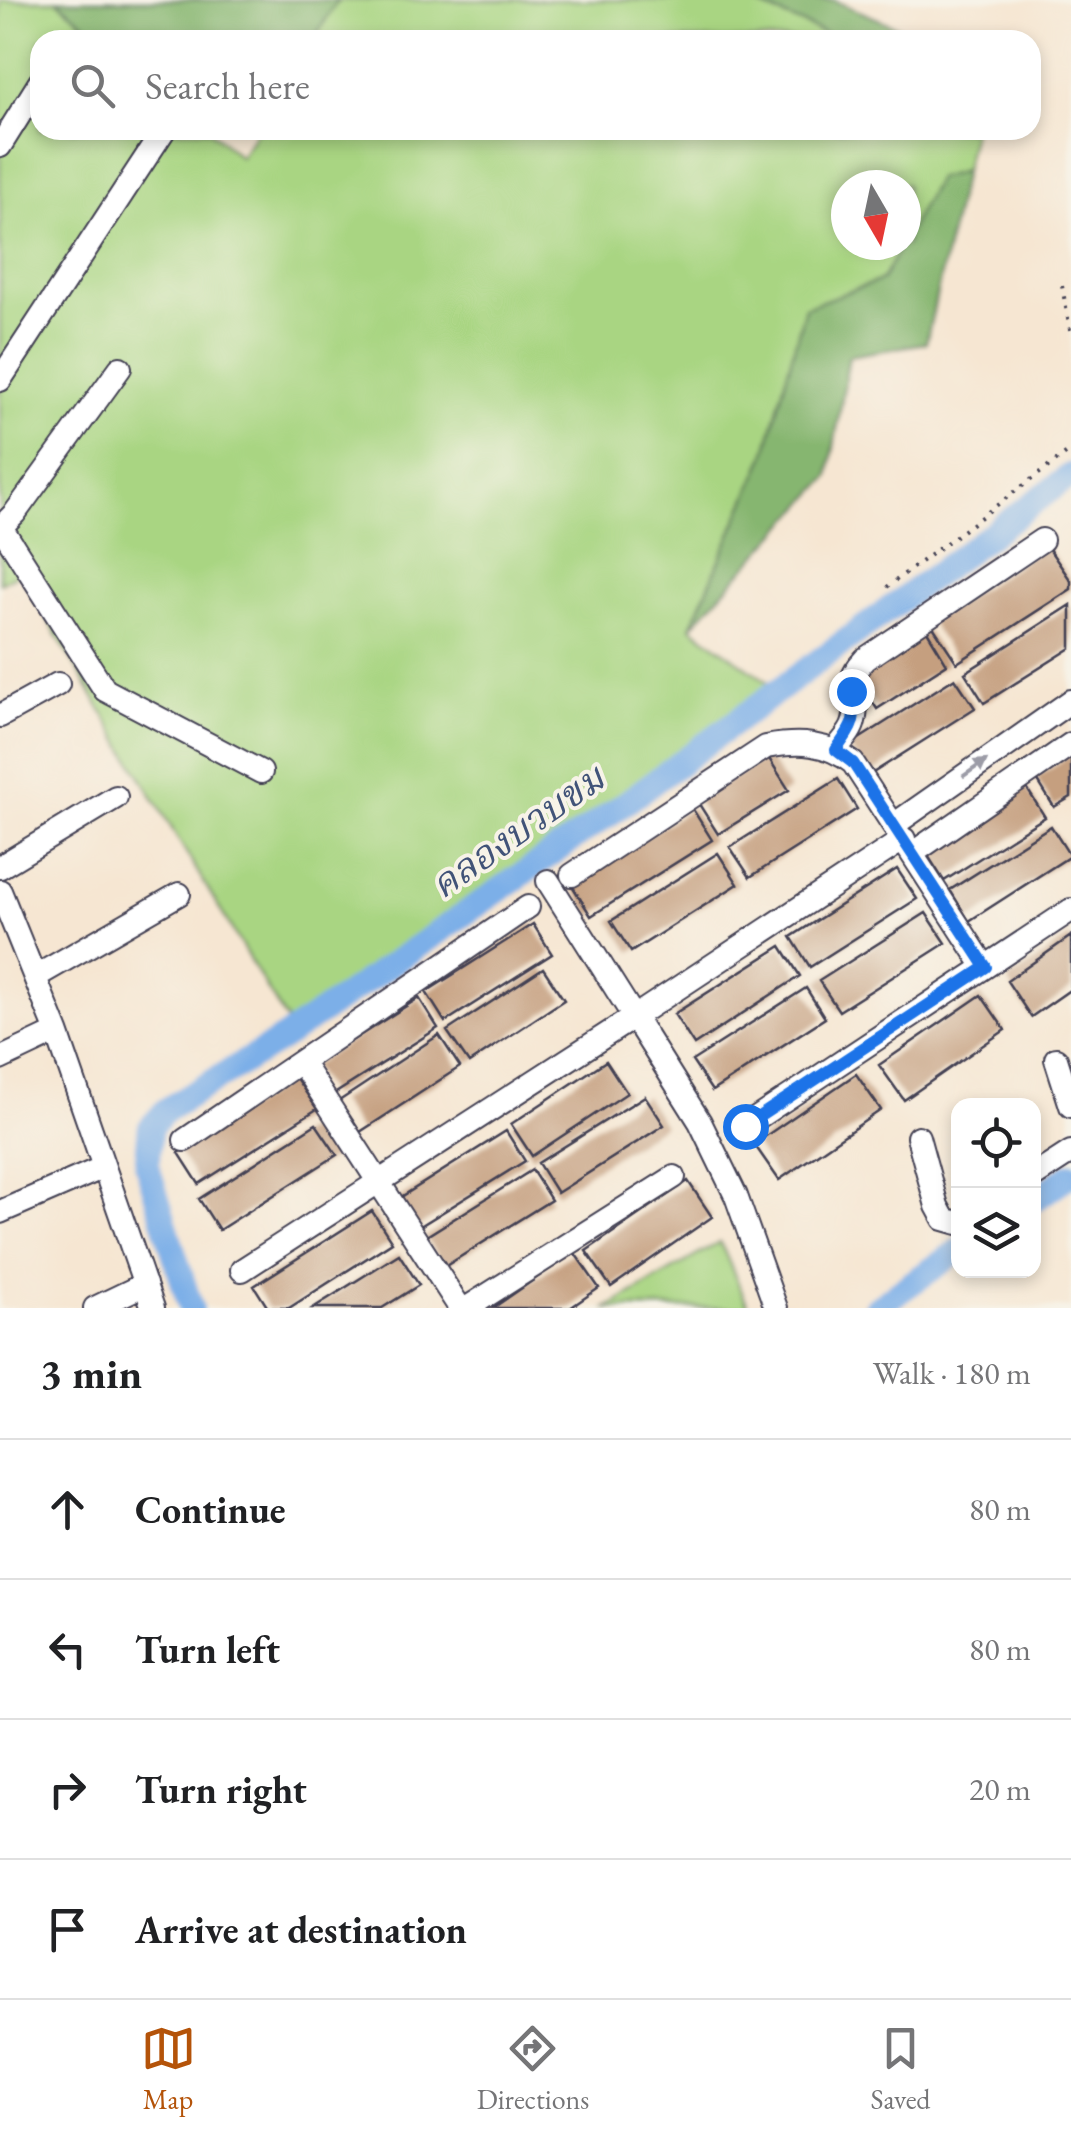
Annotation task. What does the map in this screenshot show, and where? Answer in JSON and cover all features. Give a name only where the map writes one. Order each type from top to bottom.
[{"type":"street","points":[[0,146],[30,98]]},
{"type":"street","points":[[2,375],[157,140]]},
{"type":"street","points":[[120,368],[25,500],[0,527],[105,690],[261,772]]},
{"type":"street","points":[[836,750],[855,719],[851,679],[865,659],[1042,540]]},
{"type":"street","points":[[0,716],[58,684]]},
{"type":"street","points":[[904,839],[1071,701]]},
{"type":"street","points":[[572,875],[766,747],[782,744],[836,750],[853,763],[986,967]]},
{"type":"street","points":[[242,1270],[904,839],[1071,744]]},
{"type":"street","points":[[0,867],[116,797]]},
{"type":"street","points":[[548,880],[700,1122],[736,1196],[776,1308]]},
{"type":"street","points":[[0,890],[6,922],[58,1032],[154,1308]]},
{"type":"street","points":[[35,977],[178,894]]},
{"type":"street","points":[[185,1140],[528,907]]},
{"type":"street","points":[[745,1126],[1071,910]]},
{"type":"street","points":[[0,1059],[58,1032]]},
{"type":"street","points":[[1056,1059],[1071,1106]]},
{"type":"street","points":[[301,1062],[464,1308],[674,1176]]},
{"type":"street","points":[[918,1137],[937,1206],[944,1219],[951,1221]]},
{"type":"street","points":[[1041,1171],[1071,1152]]},
{"type":"street","points":[[0,1212],[104,1167]]},
{"type":"street","points":[[94,1308],[145,1284]]},
{"type":"path","points":[[1062,286],[1071,335]]},
{"type":"path","points":[[888,587],[1071,450]]},
{"type":"green space","points":[[0,0],[57,0],[92,30],[30,30],[30,140],[220,140],[240,157],[251,140],[971,140],[964,171],[937,179],[921,208],[921,170],[831,170],[831,260],[893,260],[882,280],[805,308],[765,456],[691,627],[772,685],[291,1029],[20,573],[0,583]]},
{"type":"green space","points":[[57,0],[338,0],[319,30],[92,30]]},
{"type":"green space","points":[[338,0],[747,0],[817,30],[319,30]]},
{"type":"green space","points":[[747,0],[833,0],[905,30],[817,30]]},
{"type":"green space","points":[[964,171],[926,343],[849,356],[829,477],[691,627],[765,456],[805,307],[882,280],[893,260],[921,260],[921,208],[937,178]]},
{"type":"green space","points":[[720,1242],[749,1308],[607,1308]]},
{"type":"building","points":[[1047,546],[1071,581],[1071,589],[957,663],[930,622]]},
{"type":"building","points":[[1071,605],[1071,648],[984,703],[965,673]]},
{"type":"building","points":[[927,631],[947,664],[877,709],[856,676]]},
{"type":"building","points":[[955,678],[975,708],[868,776],[848,746]]},
{"type":"building","points":[[1071,755],[1071,797],[1054,807],[1036,778]]},
{"type":"building","points":[[768,757],[789,790],[718,834],[697,801]]},
{"type":"building","points":[[838,779],[857,809],[750,877],[730,847]]},
{"type":"building","points":[[1026,787],[1045,817],[944,881],[925,851]]},
{"type":"building","points":[[692,808],[712,840],[591,916],[571,884]]},
{"type":"building","points":[[1051,826],[1070,856],[969,921],[950,890]]},
{"type":"building","points":[[718,853],[738,884],[631,952],[611,921]]},
{"type":"building","points":[[897,869],[917,899],[810,967],[791,937]]},
{"type":"building","points":[[926,913],[946,943],[839,1011],[819,981]]},
{"type":"building","points":[[533,924],[552,954],[445,1022],[426,992]]},
{"type":"building","points":[[1071,936],[1071,989],[1031,1017],[1007,981]]},
{"type":"building","points":[[781,946],[800,976],[694,1045],[674,1014]]},
{"type":"building","points":[[543,968],[564,1000],[469,1063],[447,1031]]},
{"type":"building","points":[[806,988],[825,1018],[712,1091],[692,1061]]},
{"type":"building","points":[[981,995],[1005,1030],[904,1100],[879,1065]]},
{"type":"building","points":[[419,998],[438,1028],[331,1096],[312,1066]]},
{"type":"building","points":[[439,1035],[460,1067],[360,1132],[339,1101]]},
{"type":"building","points":[[606,1061],[627,1093],[532,1156],[511,1124]]},
{"type":"building","points":[[856,1074],[881,1110],[779,1180],[754,1144]]},
{"type":"building","points":[[296,1078],[317,1109],[199,1184],[179,1153]]},
{"type":"building","points":[[645,1096],[664,1125],[557,1193],[538,1163]]},
{"type":"building","points":[[316,1124],[337,1155],[219,1230],[199,1199]]},
{"type":"building","points":[[506,1131],[525,1161],[417,1228],[398,1199]]},
{"type":"building","points":[[532,1170],[551,1200],[444,1267],[425,1237]]},
{"type":"building","points":[[688,1181],[712,1217],[611,1287],[586,1251]]},
{"type":"building","points":[[372,1211],[392,1242],[289,1308],[268,1308],[254,1286]]},
{"type":"building","points":[[574,1252],[599,1288],[570,1308],[493,1308]]},
{"type":"building","points":[[399,1254],[419,1285],[382,1308],[313,1308]]},
{"type":"waterway","name":"คลองบวบขม","points":[[191,1308],[147,1165],[150,1128],[166,1110],[284,1038],[620,807],[1071,475]]},
{"type":"waterway","name":"คลองบวบขม","points":[[1041,1195],[1071,1174]]},
{"type":"waterway","name":"คลองบวบขม","points":[[876,1308],[951,1256]]},
{"type":"route","points":[[745,1126],[986,967],[853,763],[836,750],[855,719],[851,691]]}]
